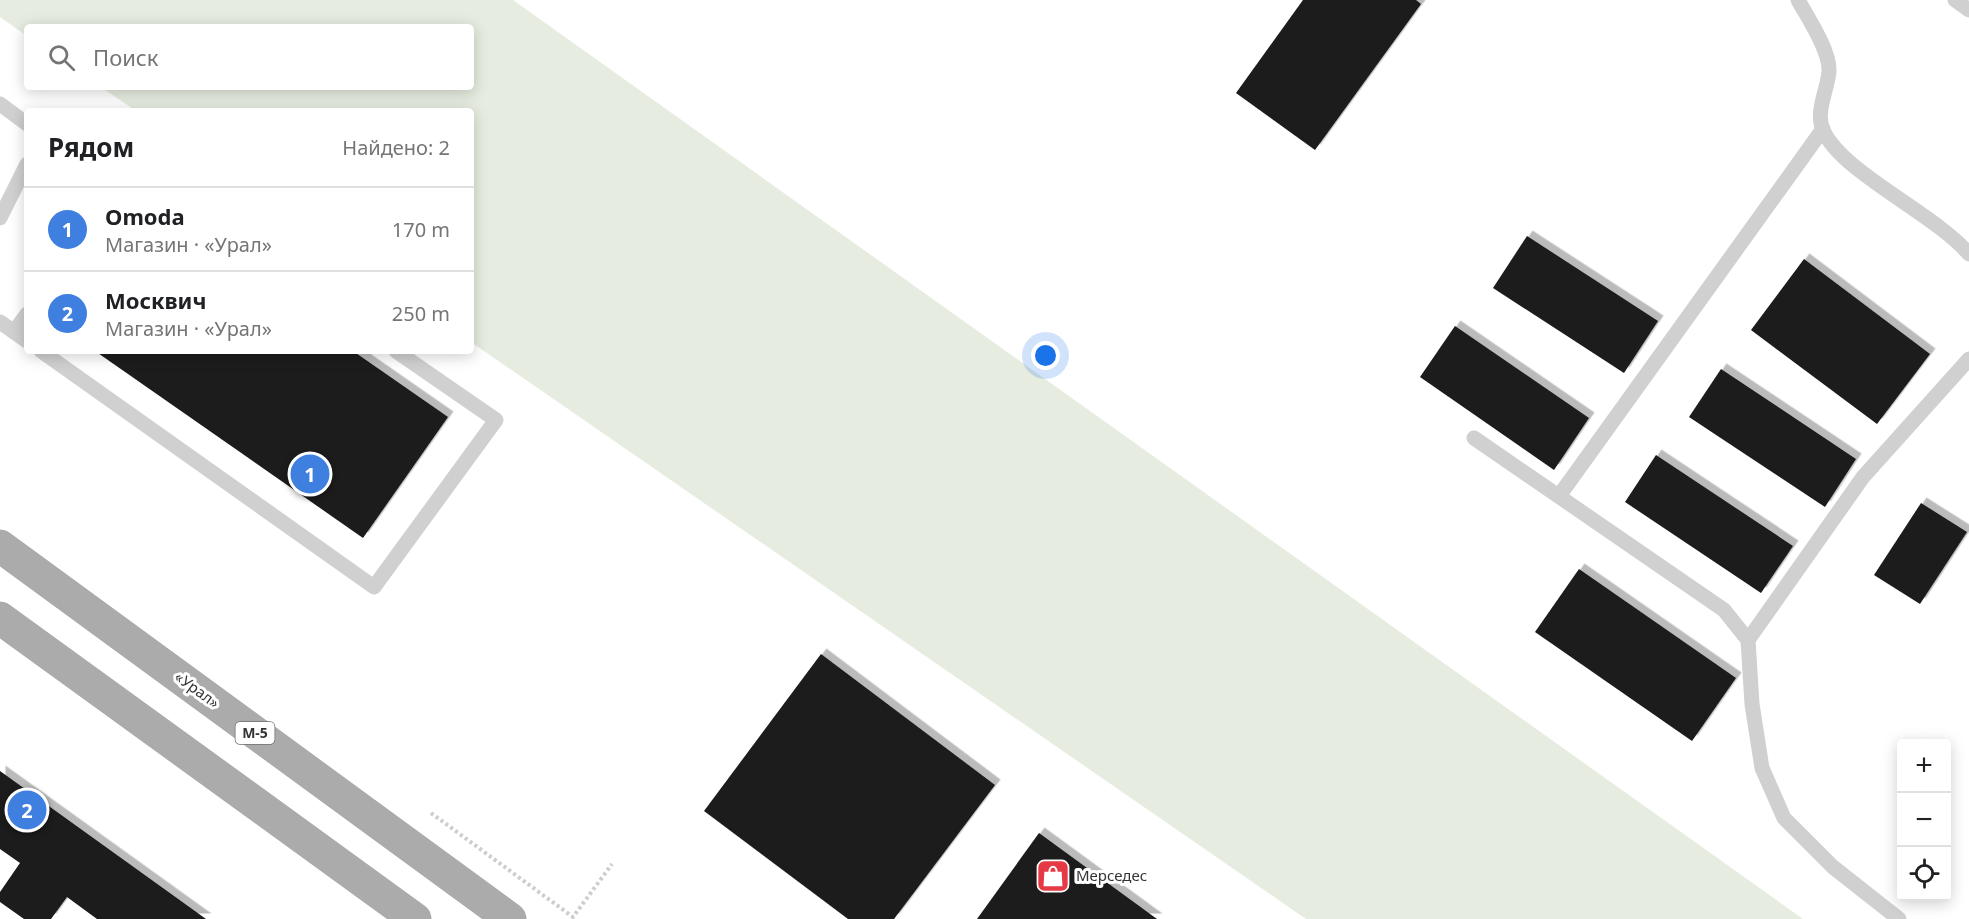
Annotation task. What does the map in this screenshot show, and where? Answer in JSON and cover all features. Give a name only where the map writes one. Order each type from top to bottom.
[{"type":"main road","name":"«Урал»","points":[[0,546],[510,919]]},
{"type":"main road","points":[[0,618],[415,919]]},
{"type":"lane","points":[[1798,0],[1821,43],[1829,69],[1822,104],[1823,129],[1845,158],[1953,236],[1969,254]]},
{"type":"lane","points":[[1955,0],[1969,10]]},
{"type":"lane","points":[[0,104],[24,122]]},
{"type":"lane","points":[[1559,496],[1823,129]]},
{"type":"lane","points":[[0,218],[24,170]]},
{"type":"lane","points":[[0,322],[21,336]]},
{"type":"lane","points":[[46,354],[374,586],[496,420],[400,354]]},
{"type":"lane","points":[[1748,640],[1863,477],[1969,359]]},
{"type":"lane","points":[[1474,438],[1724,610],[1748,640],[1752,704],[1762,768],[1784,818],[1833,867],[1899,919]]},
{"type":"path","points":[[431,813],[575,918],[612,864]]},
{"type":"shaded area","points":[[0,0],[513,0],[1803,919],[1306,919],[474,344],[474,108],[132,108],[105,90],[474,90],[474,24],[24,24],[24,34],[0,17]]},
{"type":"building","points":[[1303,0],[1416,0],[1421,4],[1315,150],[1236,93]]},
{"type":"building","points":[[1527,236],[1658,321],[1624,373],[1493,288]]},
{"type":"building","points":[[1804,259],[1930,354],[1877,424],[1751,330]]},
{"type":"building","points":[[1455,326],[1589,418],[1554,470],[1420,377]]},
{"type":"building","points":[[99,354],[357,354],[448,417],[363,538]]},
{"type":"building","points":[[1721,369],[1856,459],[1825,507],[1689,417]]},
{"type":"building","points":[[1656,455],[1793,546],[1761,593],[1625,502]]},
{"type":"building","points":[[1921,503],[1967,532],[1920,604],[1874,575]]},
{"type":"building","points":[[1579,569],[1736,678],[1692,741],[1535,632]]},
{"type":"building","points":[[821,654],[995,785],[894,919],[848,919],[704,811]]},
{"type":"building","points":[[0,771],[206,919],[97,919],[67,897],[51,919],[24,919],[0,902],[0,892],[20,863],[0,849]]},
{"type":"building","name":"Мерседес","points":[[1039,833],[1157,919],[977,919]]},
{"type":"place","name":"Omoda","points":[[310,474]]},
{"type":"place","name":"Москвич","points":[[27,810]]},
{"type":"place","name":"Мерседес","points":[[1053,876]]}]
